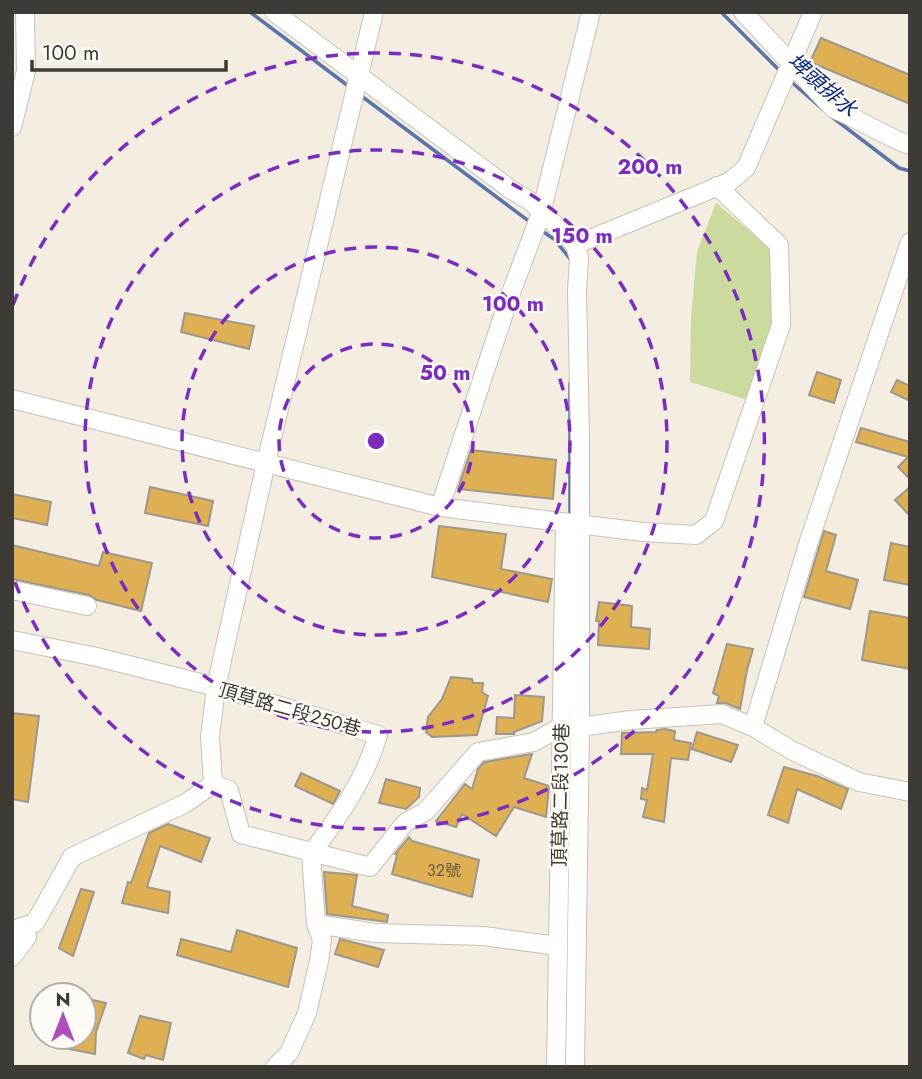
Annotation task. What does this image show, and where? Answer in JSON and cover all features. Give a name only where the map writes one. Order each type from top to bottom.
[{"type":"street","points":[[12,127],[26,71],[19,38],[25,12]]},
{"type":"street","points":[[274,12],[359,78],[530,201],[575,245],[579,258],[572,523],[580,727],[575,1067]]},
{"type":"street","points":[[213,784],[210,737],[216,687],[266,463],[374,12]]},
{"type":"street","points":[[439,507],[509,298],[541,213],[592,12]]},
{"type":"street","points":[[743,12],[834,109],[889,138],[910,145]]},
{"type":"street","points":[[575,245],[729,182],[746,168],[813,12]]},
{"type":"street","points":[[12,399],[439,507],[643,532],[696,535],[714,521],[781,325],[779,245],[717,186]]},
{"type":"street","points":[[753,727],[809,541],[910,242]]},
{"type":"street","name":"頂草路二段130巷","points":[[556,1067],[562,726],[572,523]]},
{"type":"street","points":[[12,590],[87,607]]},
{"type":"street","name":"頂草路二段250巷","points":[[12,640],[97,657],[216,687],[378,735],[370,764],[337,819],[311,854]]},
{"type":"street","points":[[213,784],[229,790],[241,834],[370,867],[405,823],[426,811],[478,752],[534,742],[562,726],[580,727],[631,720],[722,714],[753,727],[793,751],[859,782],[910,792]]},
{"type":"street","points":[[17,929],[35,923],[72,856],[186,803],[213,784]]},
{"type":"street","points":[[275,1067],[289,1054],[307,1013],[322,940],[316,924],[311,854]]},
{"type":"street","points":[[316,924],[375,933],[484,936],[557,946]]},
{"type":"street","points":[[12,957],[27,937],[17,929]]},
{"type":"green space","points":[[716,203],[777,254],[778,308],[751,401],[690,382],[691,317],[697,252]]},
{"type":"building","points":[[821,38],[910,75],[910,104],[810,62]]},
{"type":"building","points":[[185,313],[254,326],[249,349],[181,332]]},
{"type":"building","points":[[817,372],[841,380],[834,403],[809,395]]},
{"type":"building","points":[[897,380],[910,386],[910,401],[891,392]]},
{"type":"building","points":[[861,428],[910,442],[910,479],[898,467],[908,457],[856,442]]},
{"type":"building","points":[[471,450],[556,460],[553,499],[458,489]]},
{"type":"building","points":[[150,487],[213,501],[208,526],[145,513]]},
{"type":"building","points":[[910,487],[910,516],[895,500]]},
{"type":"building","points":[[12,494],[51,502],[47,525],[12,518]]},
{"type":"building","points":[[439,526],[506,534],[501,569],[552,579],[548,602],[432,577]]},
{"type":"building","points":[[824,531],[836,535],[826,571],[858,580],[850,609],[804,597]]},
{"type":"building","points":[[891,543],[910,547],[910,585],[884,580]]},
{"type":"building","points":[[12,545],[99,566],[103,552],[152,563],[141,611],[97,600],[89,595],[12,579]]},
{"type":"building","points":[[599,602],[632,606],[631,627],[650,629],[649,649],[598,645],[599,621],[596,621]]},
{"type":"building","points":[[870,611],[910,618],[910,669],[862,660]]},
{"type":"building","points":[[727,644],[753,649],[740,709],[726,703],[717,703],[719,696],[713,693]]},
{"type":"building","points":[[451,677],[483,683],[482,692],[488,696],[477,735],[432,737],[426,732],[428,717],[442,699]]},
{"type":"building","points":[[515,695],[544,697],[542,721],[514,734],[496,734],[497,717],[514,718]]},
{"type":"building","points":[[12,713],[39,716],[28,802],[12,799]]},
{"type":"building","points":[[665,729],[675,731],[674,740],[691,743],[688,760],[671,758],[664,822],[643,817],[647,800],[641,799],[642,788],[647,790],[653,754],[621,754],[622,733],[656,732]]},
{"type":"building","points":[[697,732],[738,745],[731,762],[692,749]]},
{"type":"building","points":[[532,754],[524,778],[549,786],[546,817],[514,807],[496,836],[462,814],[456,827],[436,821],[465,784],[472,789],[478,769],[484,762]]},
{"type":"building","points":[[784,767],[817,776],[848,789],[841,809],[797,789],[788,823],[768,815]]},
{"type":"building","points":[[301,773],[340,791],[333,804],[295,786]]},
{"type":"building","points":[[386,779],[420,788],[419,797],[406,809],[379,803]]},
{"type":"building","points":[[168,824],[210,838],[201,862],[160,846],[147,887],[170,892],[168,913],[122,903],[149,833]]},
{"type":"building","points":[[409,837],[412,841],[479,860],[472,897],[392,874],[397,855],[395,854]]},
{"type":"building","points":[[324,872],[357,875],[352,906],[388,915],[387,922],[327,914]]},
{"type":"building","points":[[81,889],[94,892],[73,956],[59,948]]},
{"type":"building","points":[[237,930],[297,948],[288,987],[177,955],[181,939],[231,952]]},
{"type":"building","points":[[340,939],[384,950],[378,967],[335,954]]},
{"type":"building","points":[[98,1001],[106,1003],[98,1026]]},
{"type":"building","points":[[140,1016],[171,1023],[163,1060],[146,1055],[144,1059],[128,1053]]},
{"type":"waterway","points":[[250,12],[351,88]]},
{"type":"waterway","name":"埤頭排水","points":[[721,12],[781,72]]},
{"type":"waterway","name":"埤頭排水","points":[[789,80],[826,112]]},
{"type":"waterway","points":[[360,95],[530,222]]},
{"type":"waterway","name":"埤頭排水","points":[[832,117],[899,168],[910,171]]},
{"type":"waterway","points":[[539,229],[554,239],[571,260]]},
{"type":"waterway","points":[[570,383],[570,519]]},
{"type":"waterway","points":[[567,1023],[569,834]]}]
